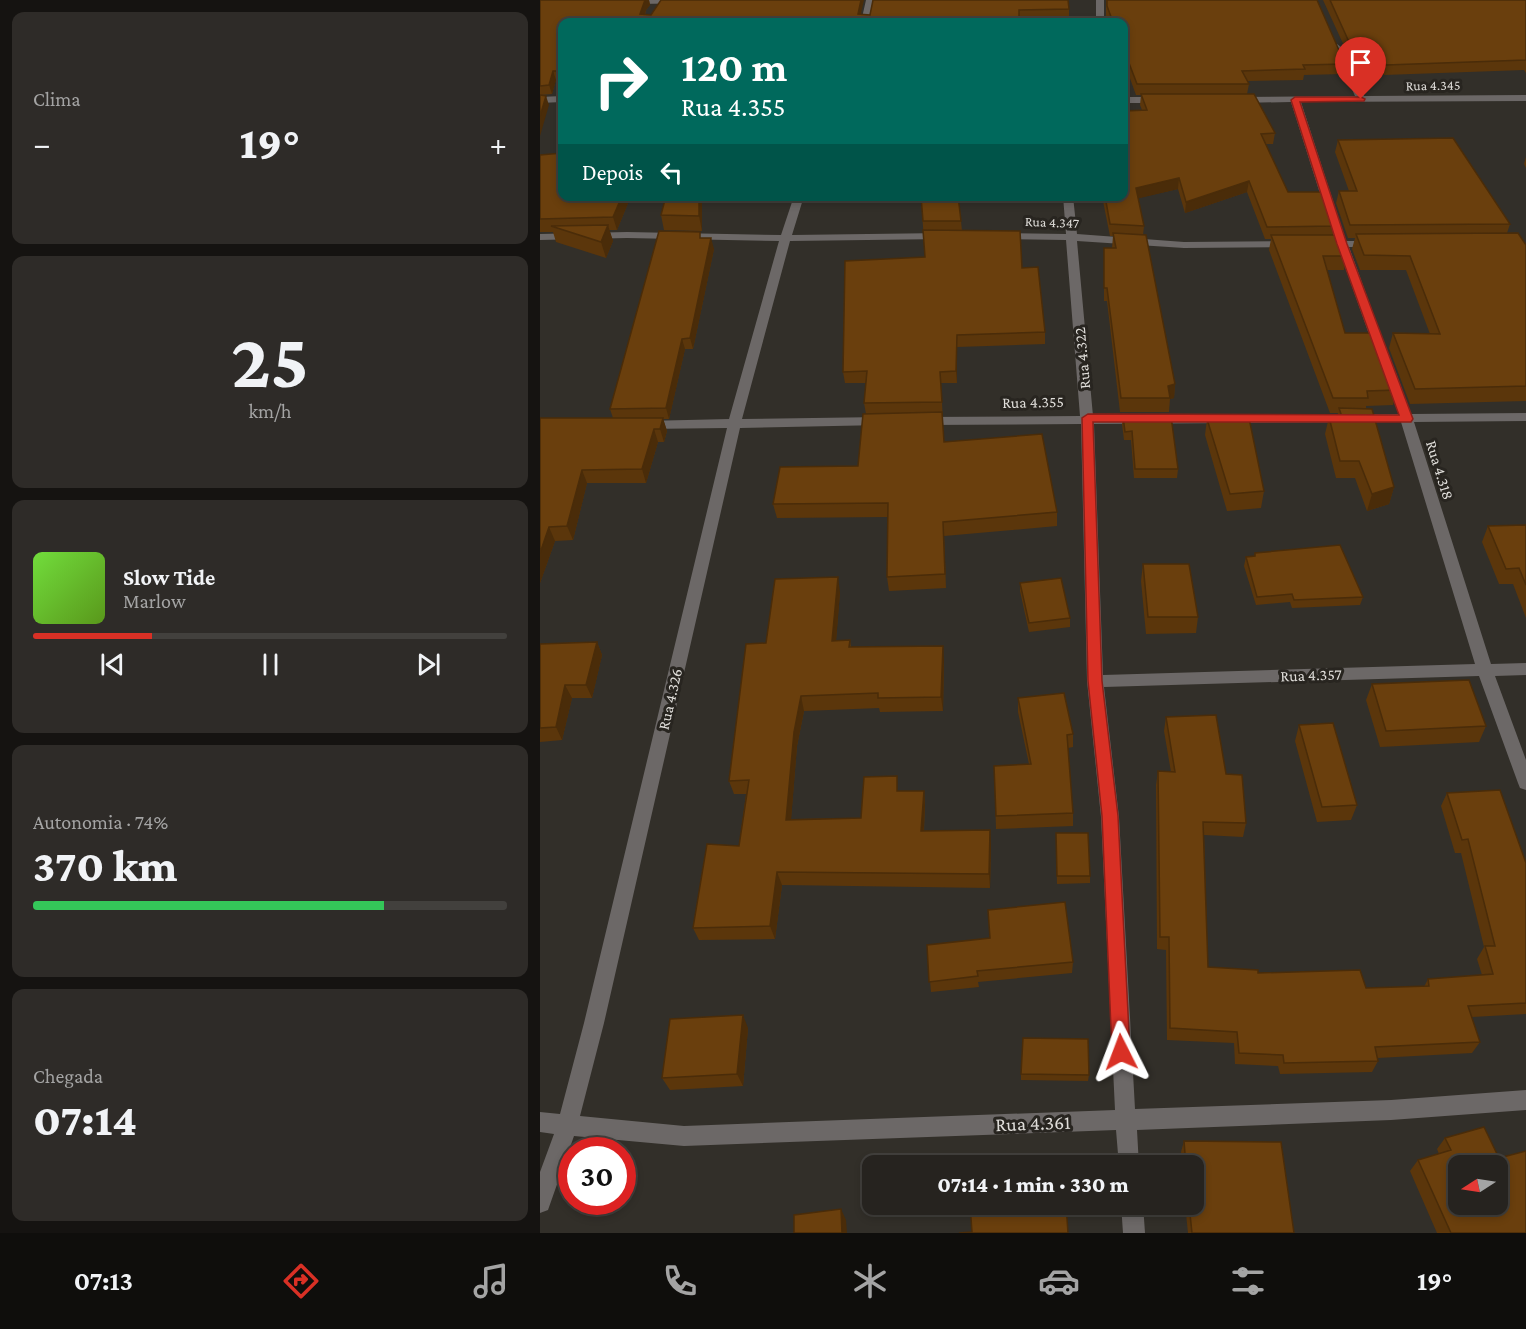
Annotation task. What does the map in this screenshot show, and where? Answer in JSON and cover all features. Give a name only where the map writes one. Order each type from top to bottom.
[{"type":"street","points":[[652,11],[661,0]]},
{"type":"street","points":[[617,1],[723,0]]},
{"type":"street","points":[[866,18],[870,0]]},
{"type":"street","points":[[1100,0],[1100,18]]},
{"type":"street","points":[[1332,36],[1361,99]]},
{"type":"street","name":"Rua 4.345","points":[[1226,100],[1526,98]]},
{"type":"street","points":[[540,100],[558,99]]},
{"type":"street","points":[[1128,100],[1169,100]]},
{"type":"street","name":"Rua 4.318","points":[[1295,100],[1342,244],[1407,419],[1485,670],[1526,783]]},
{"type":"street","name":"Rua 4.326","points":[[540,1202],[567,1126],[594,1023],[734,424],[785,238],[798,201]]},
{"type":"street","name":"Rua 4.322","points":[[1068,201],[1088,418],[1095,681],[1110,816],[1128,1155]]},
{"type":"street","points":[[540,237],[954,236]]},
{"type":"street","name":"Rua 4.347","points":[[988,236],[1071,237],[1141,244],[1388,244]]},
{"type":"street","name":"Rua 4.355","points":[[631,425],[1088,418],[1526,417]]},
{"type":"street","name":"Rua 4.357","points":[[1095,681],[1526,669]]},
{"type":"street","name":"Rua 4.361","points":[[540,1122],[684,1136],[1391,1110],[1526,1100]]},
{"type":"street","points":[[1133,1215],[1134,1233]]},
{"type":"building","points":[[540,0],[645,0],[640,14],[651,15],[661,0],[861,0],[858,14],[870,15],[873,0],[1068,0],[1069,9],[1019,10],[1019,18],[558,18],[558,71],[553,71],[549,85],[540,86]]},
{"type":"building","points":[[1107,0],[1317,0],[1345,64],[1303,65],[1305,69],[1242,71],[1249,84],[1137,84],[1128,60],[1128,18],[1112,18]]},
{"type":"building","points":[[1330,0],[1526,0],[1526,60],[1359,64]]},
{"type":"building","points":[[1141,94],[1254,94],[1275,133],[1261,134],[1288,192],[1323,192],[1334,226],[1267,227],[1249,181],[1186,202],[1179,178],[1136,188],[1144,226],[1110,224],[1106,201],[1128,201],[1128,111],[1147,110]]},
{"type":"building","points":[[540,95],[546,96],[540,116]]},
{"type":"building","points":[[1453,138],[1510,224],[1350,225],[1339,191],[1357,191],[1338,140]]},
{"type":"building","points":[[558,153],[558,201],[620,201],[613,217],[540,219],[540,155]]},
{"type":"building","points":[[665,201],[699,201],[699,216],[661,215]]},
{"type":"building","points":[[921,201],[959,201],[961,221],[923,221]]},
{"type":"building","points":[[608,225],[601,242],[551,226]]},
{"type":"building","points":[[923,230],[1020,231],[1022,268],[1038,267],[1045,332],[957,335],[956,371],[940,372],[942,402],[864,403],[867,371],[843,372],[845,261],[925,257]]},
{"type":"building","points":[[659,231],[700,232],[700,238],[711,238],[690,338],[682,339],[666,408],[610,409]]},
{"type":"building","points":[[1113,233],[1146,235],[1175,384],[1168,386],[1170,398],[1121,398],[1107,288],[1104,288],[1104,248],[1116,248]]},
{"type":"building","points":[[1518,233],[1526,245],[1526,386],[1415,389],[1393,333],[1440,334],[1410,256],[1364,255],[1356,234]]},
{"type":"building","points":[[1271,235],[1339,235],[1347,256],[1323,256],[1345,333],[1376,333],[1397,390],[1367,391],[1368,398],[1333,398]]},
{"type":"building","points":[[1339,408],[1372,409],[1394,487],[1372,494],[1359,461],[1340,461],[1329,417],[1342,417]]},
{"type":"building","points":[[942,412],[944,442],[1042,434],[1057,512],[943,522],[945,574],[887,577],[888,503],[773,504],[780,467],[858,466],[863,414]]},
{"type":"building","points":[[1123,416],[1171,416],[1178,469],[1135,469],[1132,431],[1125,432]]},
{"type":"building","points":[[540,418],[663,418],[660,429],[654,429],[642,469],[582,470],[567,526],[549,527],[540,553]]},
{"type":"building","points":[[1249,418],[1264,491],[1230,494],[1207,419]]},
{"type":"building","points":[[1526,525],[1526,585],[1519,568],[1506,569],[1488,526]]},
{"type":"building","points":[[1340,545],[1363,597],[1294,600],[1292,594],[1257,597],[1246,557],[1255,556],[1255,553]]},
{"type":"building","points":[[1143,564],[1189,564],[1198,617],[1148,617]]},
{"type":"building","points":[[838,577],[832,641],[850,640],[849,647],[943,646],[941,697],[878,698],[878,693],[801,696],[794,732],[786,820],[861,818],[864,777],[897,776],[897,791],[924,791],[921,831],[990,830],[989,874],[777,872],[770,926],[693,928],[707,844],[739,846],[749,780],[729,781],[746,644],[766,643],[775,579]]},
{"type":"building","points":[[1061,578],[1070,618],[1029,623],[1020,583]]},
{"type":"building","points":[[597,642],[586,685],[565,685],[556,727],[540,728],[540,644]]},
{"type":"building","points":[[1469,680],[1486,726],[1386,731],[1372,684]]},
{"type":"building","points":[[1064,693],[1073,734],[1067,735],[1073,813],[996,816],[994,766],[1031,764],[1018,698]]},
{"type":"building","points":[[1216,715],[1226,774],[1242,775],[1246,823],[1203,822],[1208,967],[1258,970],[1258,973],[1360,970],[1366,988],[1429,986],[1428,979],[1493,974],[1485,946],[1495,946],[1468,839],[1462,840],[1447,793],[1500,790],[1526,863],[1526,1003],[1468,1006],[1480,1042],[1375,1047],[1378,1061],[1284,1063],[1283,1055],[1239,1053],[1237,1032],[1170,1028],[1169,937],[1160,937],[1158,771],[1175,772],[1166,717]]},
{"type":"building","points":[[1333,723],[1357,805],[1322,807],[1299,725]]},
{"type":"building","points":[[1056,833],[1088,833],[1090,876],[1057,876]]},
{"type":"building","points":[[1065,902],[1073,962],[977,971],[978,976],[929,982],[927,945],[990,938],[988,910]]},
{"type":"building","points":[[743,1015],[737,1074],[662,1078],[670,1019]]},
{"type":"building","points":[[1023,1038],[1088,1039],[1089,1075],[1021,1074]]},
{"type":"building","points":[[1484,1127],[1498,1155],[1448,1155],[1448,1215],[1508,1215],[1508,1156],[1526,1151],[1526,1233],[1451,1233],[1418,1160],[1451,1150],[1445,1138]]},
{"type":"building","points":[[1184,1141],[1281,1142],[1294,1233],[1192,1233],[1190,1215],[1204,1215],[1204,1155],[1185,1155]]},
{"type":"building","points":[[841,1209],[842,1233],[794,1233],[794,1215]]},
{"type":"building","points":[[971,1215],[1067,1215],[1068,1233],[959,1233],[972,1232]]},
{"type":"route","points":[[1121,1052],[1110,816],[1095,681],[1088,418],[1131,420],[1407,419],[1342,244],[1295,100],[1361,99]]}]
